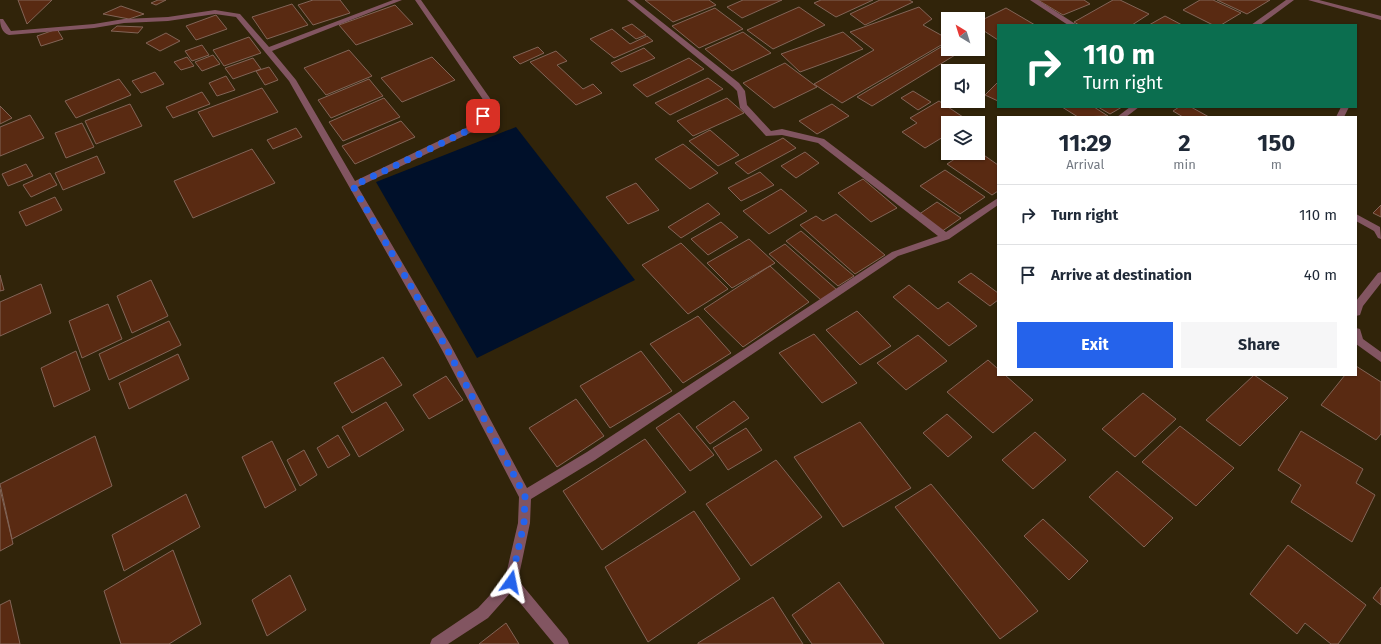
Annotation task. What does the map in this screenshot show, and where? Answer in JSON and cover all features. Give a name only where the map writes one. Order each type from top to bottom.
[{"type":"street","points":[[268,50],[399,0]]},
{"type":"street","points":[[353,186],[471,129],[483,116],[490,104],[418,0]]},
{"type":"street","points":[[630,0],[736,85],[741,91],[743,106],[769,134],[773,135],[782,132],[822,141],[946,237]]},
{"type":"street","points":[[1033,0],[1071,24]]},
{"type":"street","points":[[1256,24],[1291,0]]},
{"type":"street","points":[[1311,0],[1381,18]]},
{"type":"street","points":[[0,21],[9,34],[94,26],[124,21],[168,19],[215,12],[238,15],[292,80],[446,347],[525,496],[524,523],[511,582],[482,612],[437,644]]},
{"type":"street","points":[[1122,116],[1134,108]]},
{"type":"street","points":[[525,496],[591,456],[895,254],[946,237],[997,202]]},
{"type":"street","points":[[1357,218],[1377,229],[1381,236]]},
{"type":"street","points":[[1357,309],[1359,304],[1381,276]]},
{"type":"street","points":[[1357,337],[1358,342],[1381,358]]},
{"type":"street","points":[[511,582],[562,644]]},
{"type":"water","points":[[516,127],[635,280],[477,358],[376,182]]},
{"type":"building","points":[[18,0],[52,0],[27,24]]},
{"type":"building","points":[[158,0],[166,0],[156,5],[151,3]]},
{"type":"building","points":[[313,0],[340,0],[350,13],[313,25],[298,5]]},
{"type":"building","points":[[645,0],[709,0],[716,5],[673,22]]},
{"type":"building","points":[[743,0],[782,0],[742,18],[727,7]]},
{"type":"building","points":[[821,0],[873,0],[836,17],[814,3]]},
{"type":"building","points":[[880,0],[909,0],[913,2],[865,25],[850,14]]},
{"type":"building","points":[[1038,0],[1084,0],[1090,4],[1063,15]]},
{"type":"building","points":[[1113,0],[1120,0],[1149,14],[1134,24],[1077,24],[1074,22]]},
{"type":"building","points":[[1200,0],[1213,0],[1241,13],[1223,24],[1211,24],[1183,10]]},
{"type":"building","points":[[1217,0],[1270,0],[1247,14]]},
{"type":"building","points":[[292,4],[308,25],[267,39],[252,17]]},
{"type":"building","points":[[395,5],[413,24],[356,45],[339,25]]},
{"type":"building","points":[[121,6],[144,14],[129,19],[103,14]]},
{"type":"building","points":[[799,7],[825,25],[773,49],[747,30]]},
{"type":"building","points":[[919,7],[932,19],[923,25],[941,35],[941,45],[842,103],[814,84],[874,50],[850,32]]},
{"type":"building","points":[[715,8],[743,29],[699,48],[672,26]]},
{"type":"building","points":[[1006,8],[1033,24],[997,24],[997,39],[985,32],[985,18]]},
{"type":"building","points":[[216,15],[227,29],[196,40],[186,26]]},
{"type":"building","points":[[1165,16],[1180,24],[1151,24]]},
{"type":"building","points":[[632,24],[646,35],[636,39],[622,28]]},
{"type":"building","points":[[117,26],[143,27],[138,33],[111,31]]},
{"type":"building","points":[[57,29],[63,39],[41,46],[37,36]]},
{"type":"building","points":[[612,29],[630,44],[647,36],[653,41],[614,58],[590,39]]},
{"type":"building","points":[[743,32],[771,53],[732,71],[705,49]]},
{"type":"building","points":[[843,32],[863,49],[800,72],[781,54]]},
{"type":"building","points":[[166,33],[180,41],[160,51],[146,43]]},
{"type":"building","points":[[249,37],[261,53],[224,66],[213,50]]},
{"type":"building","points":[[202,45],[209,55],[192,61],[185,51]]},
{"type":"building","points":[[538,47],[544,53],[520,64],[513,57]]},
{"type":"building","points":[[941,47],[941,56],[953,56],[872,106],[857,97]]},
{"type":"building","points":[[644,48],[655,58],[621,72],[611,63]]},
{"type":"building","points":[[349,50],[372,76],[326,95],[304,68]]},
{"type":"building","points":[[556,51],[567,61],[557,65],[583,89],[593,84],[602,93],[576,105],[530,62]]},
{"type":"building","points":[[213,55],[220,64],[202,71],[195,62]]},
{"type":"building","points":[[187,57],[194,66],[181,70],[174,62]]},
{"type":"building","points":[[432,57],[455,80],[402,102],[381,78]]},
{"type":"building","points":[[253,58],[261,69],[233,79],[225,68]]},
{"type":"building","points":[[689,58],[704,69],[647,97],[633,85]]},
{"type":"building","points":[[785,63],[817,87],[774,108],[743,83]]},
{"type":"building","points":[[269,67],[278,80],[265,85],[256,71]]},
{"type":"building","points":[[155,72],[164,84],[141,93],[132,81]]},
{"type":"building","points":[[226,76],[235,90],[217,96],[209,83]]},
{"type":"building","points":[[708,78],[723,89],[670,115],[655,103]]},
{"type":"building","points":[[119,79],[131,95],[76,118],[65,101]]},
{"type":"building","points":[[369,79],[383,96],[331,118],[318,100]]},
{"type":"building","points":[[997,83],[997,101],[985,95]]},
{"type":"building","points":[[262,88],[278,112],[213,137],[198,112]]},
{"type":"building","points":[[913,91],[931,102],[918,110],[901,98]]},
{"type":"building","points":[[202,92],[210,104],[173,118],[166,107]]},
{"type":"building","points":[[384,98],[400,117],[343,141],[329,122]]},
{"type":"building","points":[[727,98],[744,113],[693,136],[677,121]]},
{"type":"building","points":[[939,101],[941,102],[941,108],[950,108],[962,116],[941,116],[941,138],[925,148],[902,132],[917,123],[910,118]]},
{"type":"building","points":[[130,104],[142,126],[96,144],[85,121]]},
{"type":"building","points":[[832,104],[849,116],[817,134],[799,121]]},
{"type":"building","points":[[0,106],[12,118],[0,124]]},
{"type":"building","points":[[1064,108],[1096,108],[1108,116],[1076,116]]},
{"type":"building","points":[[1100,108],[1120,108],[1110,114]]},
{"type":"building","points":[[1178,108],[1193,108],[1207,116],[1181,116],[1173,111]]},
{"type":"building","points":[[30,115],[44,138],[0,156],[0,127]]},
{"type":"building","points":[[401,121],[415,137],[355,164],[342,146]]},
{"type":"building","points":[[82,123],[94,147],[66,158],[55,133]]},
{"type":"building","points":[[296,128],[302,137],[273,149],[267,140]]},
{"type":"building","points":[[710,130],[739,155],[718,166],[689,141]]},
{"type":"building","points":[[783,138],[796,148],[748,174],[735,163]]},
{"type":"building","points":[[683,144],[718,173],[690,189],[655,159]]},
{"type":"building","points":[[252,149],[275,183],[193,218],[174,181]]},
{"type":"building","points":[[805,152],[819,163],[796,178],[781,166]]},
{"type":"building","points":[[97,156],[105,173],[63,190],[55,173]]},
{"type":"building","points":[[985,156],[997,164],[997,192],[992,195],[947,164],[953,160],[985,160]]},
{"type":"building","points":[[26,164],[33,176],[8,186],[2,174]]},
{"type":"building","points":[[945,170],[985,197],[960,214],[920,186]]},
{"type":"building","points":[[760,172],[774,185],[741,201],[728,188]]},
{"type":"building","points":[[50,173],[57,185],[31,197],[23,185]]},
{"type":"building","points":[[863,179],[897,208],[871,222],[838,193]]},
{"type":"building","points":[[636,183],[659,210],[628,224],[606,197]]},
{"type":"building","points":[[781,189],[807,211],[769,234],[743,211]]},
{"type":"building","points":[[55,197],[62,210],[26,226],[19,212]]},
{"type":"building","points":[[937,202],[961,218],[941,232],[918,215]]},
{"type":"building","points":[[708,203],[720,214],[681,238],[668,227]]},
{"type":"building","points":[[1381,205],[1381,217],[1373,213]]},
{"type":"building","points":[[836,214],[885,255],[855,274],[800,225],[816,216],[823,221]]},
{"type":"building","points":[[721,222],[738,237],[708,255],[691,239]]},
{"type":"building","points":[[801,231],[854,276],[838,286],[786,241]]},
{"type":"building","points":[[749,239],[775,263],[732,288],[707,263]]},
{"type":"building","points":[[681,243],[728,289],[688,314],[642,265]]},
{"type":"building","points":[[785,244],[837,290],[821,300],[769,254]]},
{"type":"building","points":[[770,266],[809,302],[743,347],[704,309]]},
{"type":"building","points":[[971,273],[997,292],[997,301],[990,306],[958,282]]},
{"type":"building","points":[[0,275],[4,290],[0,291]]},
{"type":"building","points":[[151,280],[168,316],[132,333],[117,296]]},
{"type":"building","points":[[41,284],[51,313],[0,336],[0,302]]},
{"type":"building","points":[[909,285],[938,309],[948,302],[977,326],[949,346],[893,297]]},
{"type":"building","points":[[108,304],[122,339],[82,358],[69,321]]},
{"type":"building","points":[[857,311],[891,346],[860,365],[826,330]]},
{"type":"building","points":[[698,316],[731,353],[683,383],[650,344]]},
{"type":"building","points":[[169,321],[181,345],[109,380],[99,354]]},
{"type":"building","points":[[814,334],[857,383],[822,403],[779,353]]},
{"type":"building","points":[[918,335],[947,361],[906,390],[877,363]]},
{"type":"building","points":[[76,351],[90,390],[54,407],[41,368]]},
{"type":"building","points":[[641,351],[672,391],[610,428],[580,386]]},
{"type":"building","points":[[178,354],[189,379],[129,409],[119,383]]},
{"type":"building","points":[[383,357],[402,385],[352,413],[334,383]]},
{"type":"building","points":[[988,360],[997,368],[997,376],[1006,376],[1033,400],[993,433],[947,392]]},
{"type":"building","points":[[1357,367],[1381,382],[1381,434],[1376,440],[1321,405],[1344,376],[1357,376]]},
{"type":"building","points":[[446,376],[463,400],[429,419],[413,395]]},
{"type":"building","points":[[1253,376],[1255,376],[1288,398],[1240,446],[1206,420]]},
{"type":"building","points":[[1143,393],[1176,419],[1135,457],[1102,429]]},
{"type":"building","points":[[576,399],[604,436],[557,467],[529,428]]},
{"type":"building","points":[[734,401],[749,418],[710,444],[696,427]]},
{"type":"building","points":[[386,402],[404,430],[359,457],[342,427]]},
{"type":"building","points":[[679,413],[714,455],[690,471],[656,428]]},
{"type":"building","points":[[947,414],[972,437],[948,457],[923,433]]},
{"type":"building","points":[[860,422],[911,488],[843,527],[794,457]]},
{"type":"building","points":[[1180,426],[1234,468],[1196,506],[1142,462]]},
{"type":"building","points":[[746,428],[762,450],[728,470],[713,448]]},
{"type":"building","points":[[1301,431],[1363,469],[1356,483],[1375,495],[1352,542],[1291,502],[1301,485],[1278,470]]},
{"type":"building","points":[[1035,432],[1066,460],[1033,489],[1002,460]]},
{"type":"building","points":[[338,435],[350,455],[328,468],[317,448]]},
{"type":"building","points":[[95,436],[112,486],[12,539],[0,484]]},
{"type":"building","points":[[645,439],[686,492],[602,550],[563,491]]},
{"type":"building","points":[[272,441],[296,490],[265,508],[242,457]]},
{"type":"building","points":[[304,450],[317,475],[300,486],[287,460]]},
{"type":"building","points":[[776,460],[822,517],[751,566],[706,504]]},
{"type":"building","points":[[1117,471],[1173,518],[1144,547],[1089,497]]},
{"type":"building","points":[[931,484],[1038,611],[1000,639],[895,507]]},
{"type":"building","points":[[0,489],[13,544],[0,551]]},
{"type":"building","points":[[186,494],[200,527],[124,571],[112,535]]},
{"type":"building","points":[[694,511],[740,579],[648,642],[605,567]]},
{"type":"building","points":[[1043,519],[1088,561],[1069,580],[1024,536]]},
{"type":"building","points":[[1288,545],[1366,605],[1338,644],[1331,644],[1305,623],[1297,634],[1250,594]]},
{"type":"building","points":[[173,550],[201,624],[169,644],[121,644],[104,591]]},
{"type":"building","points":[[290,575],[306,610],[267,636],[252,600]]},
{"type":"building","points":[[839,582],[884,644],[812,644],[792,615]]},
{"type":"building","points":[[1381,587],[1381,605],[1373,598]]},
{"type":"building","points":[[773,597],[803,644],[698,644],[698,643]]},
{"type":"building","points":[[10,600],[20,644],[0,644],[0,605]]},
{"type":"building","points":[[506,623],[519,644],[479,644]]},
{"type":"route","points":[[483,116],[471,129],[353,186],[446,347],[525,496],[524,523],[511,582]]}]
